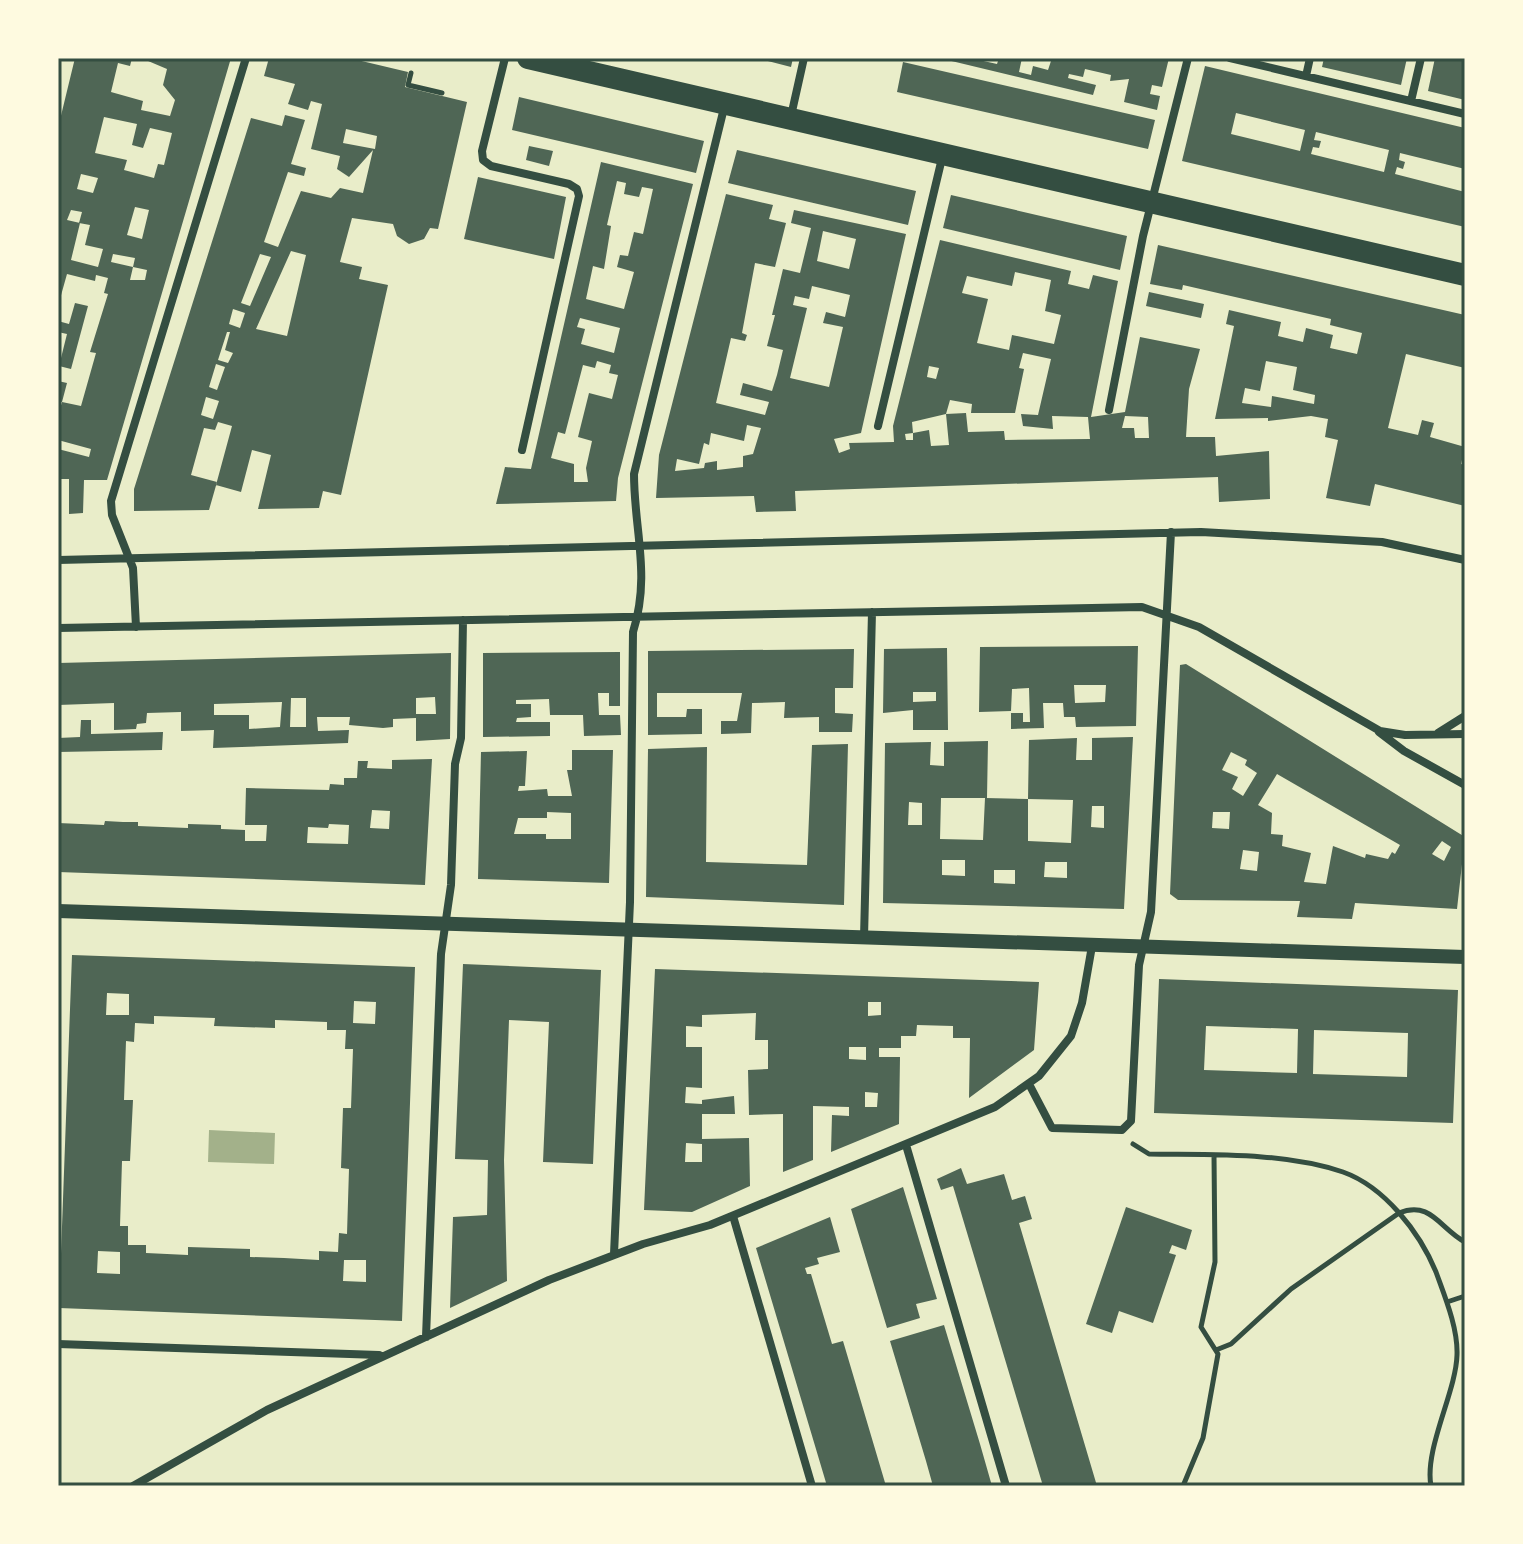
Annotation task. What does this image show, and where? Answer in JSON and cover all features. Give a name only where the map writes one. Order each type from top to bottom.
[{"type":"highway","points":[[528,58],[1465,275]]},
{"type":"street","points":[[136,627],[130,558],[112,515],[111,501],[246,58]]},
{"type":"street","points":[[505,58],[482,151],[483,160],[491,166],[572,185],[579,196],[522,450]]},
{"type":"street","points":[[791,118],[804,58]]},
{"type":"street","points":[[1109,410],[1143,236],[1188,58]]},
{"type":"street","points":[[1230,58],[1465,114]]},
{"type":"street","points":[[1306,76],[1310,58]]},
{"type":"street","points":[[1411,101],[1421,58]]},
{"type":"street","points":[[614,1254],[629,930],[633,632],[642,597],[634,470],[726,103]]},
{"type":"street","points":[[878,426],[943,153]]},
{"type":"street","points":[[58,560],[1171,532],[1382,542],[1465,560]]},
{"type":"street","points":[[1029,1084],[1052,1128],[1122,1130],[1129,1126],[1133,1113],[1138,969],[1151,912],[1164,612],[1171,532]]},
{"type":"street","points":[[58,628],[1130,606],[1164,612],[1209,632],[1465,785]]},
{"type":"street","points":[[864,938],[872,612]]},
{"type":"street","points":[[426,1337],[441,954],[451,885],[455,764],[461,738],[463,620]]},
{"type":"street","points":[[1429,735],[1465,716]]},
{"type":"street","points":[[1372,727],[1395,734],[1465,734]]},
{"type":"street","points":[[58,911],[1465,957]]},
{"type":"street","points":[[133,1486],[244,1422],[380,1355],[614,1254],[733,1216],[983,1113],[1029,1084],[1058,1055],[1075,1027],[1092,946]]},
{"type":"street","points":[[906,1145],[1006,1486]]},
{"type":"street","points":[[733,1216],[812,1486]]},
{"type":"street","points":[[58,1344],[380,1355]]},
{"type":"path","points":[[411,73],[408,85],[442,94],[443,85]]},
{"type":"path","points":[[1122,1130],[1144,1153],[1278,1160],[1345,1173],[1391,1203],[1424,1244],[1447,1302],[1457,1355],[1440,1427],[1431,1486]]},
{"type":"path","points":[[1183,1486],[1203,1438],[1216,1350],[1201,1327],[1215,1262],[1214,1155]]},
{"type":"path","points":[[1216,1350],[1231,1344],[1291,1289],[1399,1213],[1413,1208],[1425,1212],[1465,1242]]},
{"type":"path","points":[[1447,1302],[1465,1296]]},
{"type":"shaded area","points":[[209,1130],[275,1133],[274,1164],[208,1162]]},
{"type":"building","points":[[75,58],[132,58],[130,66],[118,63],[111,92],[143,101],[141,110],[170,116],[175,100],[163,85],[167,69],[141,58],[231,58],[107,480],[84,480],[83,513],[69,514],[69,479],[58,479],[58,449],[89,457],[91,449],[58,440],[58,416],[62,402],[81,406],[96,353],[90,352],[108,294],[104,293],[108,278],[96,275],[95,281],[67,274],[58,306],[58,128]],"holes":[[[104,117],[137,124],[132,145],[143,148],[150,128],[172,133],[164,165],[158,164],[154,178],[124,170],[127,160],[95,153]],[[81,174],[98,178],[93,193],[77,189]],[[135,207],[149,210],[142,239],[127,235]],[[71,210],[82,212],[79,223],[67,220]],[[80,223],[90,225],[85,245],[103,249],[98,267],[71,260]],[[113,254],[135,258],[133,267],[111,262]],[[133,267],[147,270],[145,280],[130,280]]]},
{"type":"building","points":[[269,58],[349,58],[408,72],[405,87],[467,102],[438,229],[430,228],[424,239],[409,244],[397,236],[393,224],[352,218],[340,262],[362,267],[359,279],[388,285],[341,495],[323,491],[319,508],[258,509],[271,455],[252,450],[241,492],[216,485],[209,510],[134,511],[134,489],[251,118],[282,126],[285,115],[305,120],[291,164],[306,168],[304,176],[288,172],[264,242],[278,247],[301,191],[331,198],[340,188],[363,193],[373,150],[349,177],[337,169],[340,156],[311,149],[322,104],[311,101],[308,110],[288,104],[295,84],[264,76]],"holes":[[[346,129],[377,136],[375,149],[343,143]],[[291,251],[306,255],[287,336],[256,329]],[[260,254],[271,257],[250,306],[241,303]],[[233,309],[245,313],[240,328],[229,324]],[[227,332],[230,332],[225,350],[233,353],[228,363],[218,360]],[[216,364],[225,367],[217,390],[209,387]],[[206,397],[219,401],[213,419],[201,415]],[[218,422],[232,426],[217,482],[191,475],[204,428],[215,430]]]},
{"type":"building","points":[[756,58],[793,58],[791,67]]},
{"type":"building","points":[[939,58],[970,58],[997,64],[999,58],[1022,58],[1019,72],[1031,75],[1033,66],[1048,70],[1051,61],[1042,58],[1169,58],[1162,87],[1152,85],[1150,94],[1160,96],[1157,110],[1124,102],[1129,79],[1110,81],[1111,75],[1085,69],[1083,77],[1069,74],[1068,78],[1096,85],[1093,95]]},
{"type":"building","points":[[1324,58],[1407,58],[1401,85],[1322,67]]},
{"type":"building","points":[[1435,58],[1465,58],[1465,100],[1428,91]]},
{"type":"building","points":[[903,62],[1155,120],[1148,149],[897,92]]},
{"type":"building","points":[[1205,66],[1465,128],[1465,169],[1400,153],[1399,160],[1405,162],[1403,169],[1397,167],[1395,174],[1465,192],[1465,227],[1182,161]],"holes":[[[1236,113],[1305,130],[1300,151],[1231,134]],[[1316,132],[1389,150],[1384,172],[1311,154],[1313,147],[1319,148],[1321,141],[1314,140]]]},
{"type":"building","points":[[519,97],[704,141],[696,173],[512,130]]},
{"type":"building","points":[[529,146],[553,151],[549,166],[526,160]]},
{"type":"building","points":[[737,150],[916,191],[908,225],[728,183]]},
{"type":"building","points":[[601,162],[693,184],[618,478],[616,501],[496,504],[505,467],[531,469]],"holes":[[[617,181],[626,183],[624,194],[639,197],[642,187],[653,189],[643,234],[634,232],[628,256],[620,255],[617,267],[634,272],[624,309],[586,299],[593,266],[604,269],[611,226],[607,225]],[[580,318],[620,328],[614,353],[581,344],[585,329],[577,327]],[[597,361],[611,365],[609,373],[618,375],[612,399],[589,393],[578,437],[592,441],[586,468],[588,482],[574,482],[574,464],[551,458],[558,432],[565,434],[583,365],[595,368]]]},
{"type":"building","points":[[478,177],[566,197],[554,259],[464,239]]},
{"type":"building","points":[[726,194],[773,205],[769,219],[786,223],[775,267],[755,263],[742,333],[747,335],[745,341],[731,338],[716,403],[765,415],[769,402],[740,395],[743,383],[772,391],[777,375],[783,350],[767,346],[775,315],[772,315],[783,269],[800,273],[811,228],[791,223],[794,210],[906,234],[861,433],[834,439],[839,453],[850,449],[849,443],[894,442],[893,426],[940,240],[1071,271],[1068,284],[1089,289],[1093,275],[1118,281],[1091,417],[1125,412],[1140,337],[1200,349],[1189,389],[1186,437],[1215,437],[1216,456],[1269,451],[1270,499],[1219,502],[1218,477],[795,491],[796,511],[756,512],[754,496],[656,498],[659,455]],"holes":[[[823,231],[856,239],[849,269],[817,261]],[[1015,272],[1051,280],[1045,311],[1061,315],[1054,344],[1012,335],[1009,350],[977,343],[988,299],[962,293],[967,276],[1012,286]],[[812,286],[850,295],[845,317],[826,312],[823,323],[843,327],[829,387],[790,378],[807,308],[793,305],[795,296],[809,299]],[[1023,353],[1051,359],[1038,415],[1021,414],[1023,426],[1053,429],[1052,416],[1088,417],[1090,439],[1005,440],[1004,431],[968,432],[966,413],[946,414],[950,400],[972,404],[971,413],[1015,413],[1024,369],[1019,368]],[[929,366],[939,368],[936,379],[927,377]],[[946,414],[949,445],[931,446],[929,430],[913,433],[912,422]],[[1125,416],[1148,417],[1149,438],[1135,438],[1134,428],[1122,428]],[[747,425],[761,428],[753,454],[743,456],[743,467],[717,470],[717,461],[705,463],[704,468],[675,471],[677,459],[699,464],[704,443],[709,445],[711,433],[744,441]],[[913,433],[913,440],[906,440],[905,434]]]},
{"type":"building","points":[[951,195],[1127,236],[1120,270],[943,228]]},
{"type":"building","points":[[1158,245],[1465,315],[1465,368],[1406,354],[1388,428],[1418,435],[1422,420],[1434,423],[1430,437],[1465,447],[1461,464],[1465,465],[1465,506],[1375,484],[1370,506],[1326,498],[1338,440],[1325,437],[1328,419],[1311,416],[1268,421],[1268,418],[1215,419],[1234,326],[1226,324],[1229,310],[1281,322],[1278,336],[1303,342],[1306,328],[1333,335],[1330,348],[1357,354],[1362,333],[1330,325],[1331,319],[1183,285],[1182,290],[1150,284]],"holes":[[[1266,361],[1297,367],[1293,390],[1315,395],[1314,404],[1272,396],[1271,407],[1242,403],[1245,388],[1260,391]]]},
{"type":"building","points":[[1149,292],[1204,304],[1201,318],[1146,306]]},
{"type":"building","points":[[75,303],[88,306],[71,369],[59,366],[67,334],[58,332],[58,321],[69,324]]},
{"type":"building","points":[[58,381],[67,383],[62,402],[58,401]]},
{"type":"building","points":[[1138,646],[1136,726],[1076,727],[1075,717],[1064,717],[1063,703],[1043,703],[1044,728],[1011,729],[1011,713],[1023,713],[1023,722],[1030,722],[1029,688],[1012,689],[1011,711],[979,712],[980,647]],"holes":[[[1074,685],[1106,685],[1105,702],[1075,703]]]},
{"type":"building","points":[[947,648],[948,730],[913,730],[913,710],[883,713],[884,649]],"holes":[[[913,692],[936,692],[936,701],[913,702]]]},
{"type":"building","points":[[854,649],[853,688],[835,688],[835,713],[853,714],[852,732],[819,732],[819,717],[784,718],[785,702],[752,703],[751,733],[721,734],[721,721],[737,721],[742,693],[657,693],[657,717],[686,717],[687,709],[702,709],[702,734],[648,735],[648,651]]},
{"type":"building","points":[[620,652],[620,706],[609,706],[609,693],[598,693],[599,715],[620,715],[621,735],[584,736],[583,715],[550,715],[549,699],[516,700],[516,704],[531,704],[531,717],[517,718],[516,722],[550,722],[550,736],[483,737],[483,653]]},
{"type":"building","points":[[451,653],[450,739],[416,741],[416,718],[393,719],[393,727],[383,728],[349,725],[350,717],[317,717],[318,731],[349,730],[348,743],[213,748],[214,730],[181,731],[181,712],[147,713],[146,723],[137,724],[136,729],[114,730],[114,703],[58,705],[58,663]],"holes":[[[435,697],[436,714],[416,714],[416,698]],[[291,698],[306,698],[306,727],[290,727]],[[282,702],[280,727],[249,729],[249,715],[214,715],[214,704]]]},
{"type":"building","points":[[1186,664],[1465,837],[1457,909],[1355,903],[1352,919],[1297,917],[1300,901],[1178,900],[1170,894],[1180,665]],"holes":[[[1231,752],[1247,760],[1245,765],[1257,773],[1243,796],[1232,789],[1238,777],[1222,770]],[[1277,774],[1400,845],[1388,859],[1366,854],[1365,858],[1333,846],[1326,884],[1304,882],[1311,853],[1282,846],[1283,835],[1271,834],[1272,813],[1258,805]],[[1213,812],[1230,812],[1229,829],[1212,828]],[[1442,841],[1451,847],[1444,861],[1432,854]],[[1243,850],[1259,852],[1257,871],[1240,869]]]},
{"type":"building","points":[[81,720],[91,720],[91,734],[163,732],[162,750],[58,752],[58,738],[80,737]]},
{"type":"building","points":[[1133,737],[1124,909],[883,903],[885,743],[931,742],[930,765],[944,766],[944,742],[988,741],[987,798],[1028,799],[1029,740],[1077,738],[1076,760],[1092,760],[1092,738]],"holes":[[[941,798],[985,798],[983,840],[940,839]],[[1028,799],[1073,800],[1071,843],[1028,841]],[[909,802],[922,803],[922,825],[908,825]],[[1092,806],[1104,806],[1104,828],[1091,827]],[[942,860],[965,860],[965,876],[942,875]],[[1045,862],[1067,862],[1067,878],[1044,877]],[[994,870],[1015,870],[1015,884],[994,883]]]},
{"type":"building","points":[[848,744],[844,905],[646,897],[648,749],[707,747],[706,862],[807,865],[812,745]]},
{"type":"building","points":[[572,750],[613,750],[609,883],[478,879],[481,752],[527,751],[525,786],[519,786],[518,791],[547,789],[548,796],[572,796],[567,770],[572,770]],"holes":[[[547,812],[571,813],[571,839],[546,839],[546,834],[514,834],[518,818],[547,818]]]},
{"type":"building","points":[[432,759],[425,885],[58,872],[58,823],[104,825],[105,821],[138,822],[138,826],[188,828],[188,824],[221,825],[221,829],[245,830],[245,841],[266,841],[267,825],[245,825],[246,788],[329,790],[330,784],[344,785],[344,778],[357,778],[358,761],[368,761],[367,768],[392,769],[392,760]],"holes":[[[372,810],[390,811],[389,829],[370,828]],[[329,824],[349,825],[348,844],[307,843],[308,827],[328,828]]]},
{"type":"building","points":[[72,955],[415,967],[402,1321],[59,1308]],"holes":[[[107,993],[129,994],[129,1015],[106,1015]],[[354,1001],[376,1002],[375,1024],[353,1023]],[[154,1016],[215,1018],[214,1026],[275,1028],[275,1020],[327,1022],[327,1030],[346,1030],[345,1049],[353,1049],[351,1108],[343,1108],[341,1168],[349,1169],[347,1234],[339,1233],[338,1252],[319,1251],[319,1260],[250,1257],[250,1249],[188,1247],[188,1255],[146,1253],[146,1245],[128,1245],[128,1226],[120,1226],[122,1161],[130,1161],[133,1100],[124,1100],[126,1041],[134,1042],[135,1023],[154,1024]],[[98,1251],[120,1252],[120,1274],[97,1273]],[[344,1260],[366,1260],[366,1282],[343,1281]]]},
{"type":"building","points":[[463,964],[601,970],[593,1164],[543,1162],[549,1022],[509,1020],[504,1160],[507,1281],[450,1308],[453,1217],[487,1215],[488,1160],[455,1159]]},
{"type":"building","points":[[655,969],[1039,982],[1034,1050],[969,1098],[970,1038],[953,1038],[953,1026],[917,1025],[916,1036],[901,1036],[901,1048],[879,1048],[879,1057],[900,1057],[899,1124],[831,1152],[832,1115],[849,1116],[849,1107],[813,1106],[813,1160],[783,1172],[783,1114],[749,1115],[748,1070],[768,1069],[768,1040],[755,1040],[756,1013],[702,1015],[702,1027],[686,1026],[686,1047],[702,1047],[702,1088],[686,1087],[685,1103],[702,1104],[702,1100],[734,1096],[735,1114],[702,1114],[702,1139],[749,1138],[750,1186],[692,1212],[644,1210]],"holes":[[[868,1002],[881,1002],[881,1015],[868,1016]],[[849,1047],[866,1047],[866,1060],[849,1059]],[[865,1092],[878,1093],[877,1107],[865,1107]],[[686,1143],[702,1144],[702,1162],[685,1162]]]},
{"type":"building","points":[[1159,979],[1458,990],[1453,1123],[1154,1113]],"holes":[[[1206,1026],[1298,1029],[1297,1073],[1204,1070]],[[1314,1030],[1408,1033],[1407,1077],[1313,1074]]]},
{"type":"building","points":[[961,1168],[967,1184],[1004,1174],[1012,1200],[1025,1196],[1032,1219],[1019,1223],[1097,1486],[1043,1486],[953,1186],[941,1190],[937,1179]]},
{"type":"building","points":[[903,1187],[937,1299],[916,1304],[920,1318],[887,1328],[851,1209]]},
{"type":"building","points":[[1126,1207],[1192,1230],[1186,1250],[1172,1245],[1169,1253],[1176,1255],[1153,1323],[1119,1311],[1112,1333],[1086,1324]]},
{"type":"building","points":[[830,1217],[840,1252],[817,1258],[819,1264],[805,1268],[807,1274],[811,1274],[832,1344],[843,1341],[886,1486],[827,1486],[756,1248]]},
{"type":"building","points":[[944,1325],[992,1486],[933,1486],[890,1341]]}]
